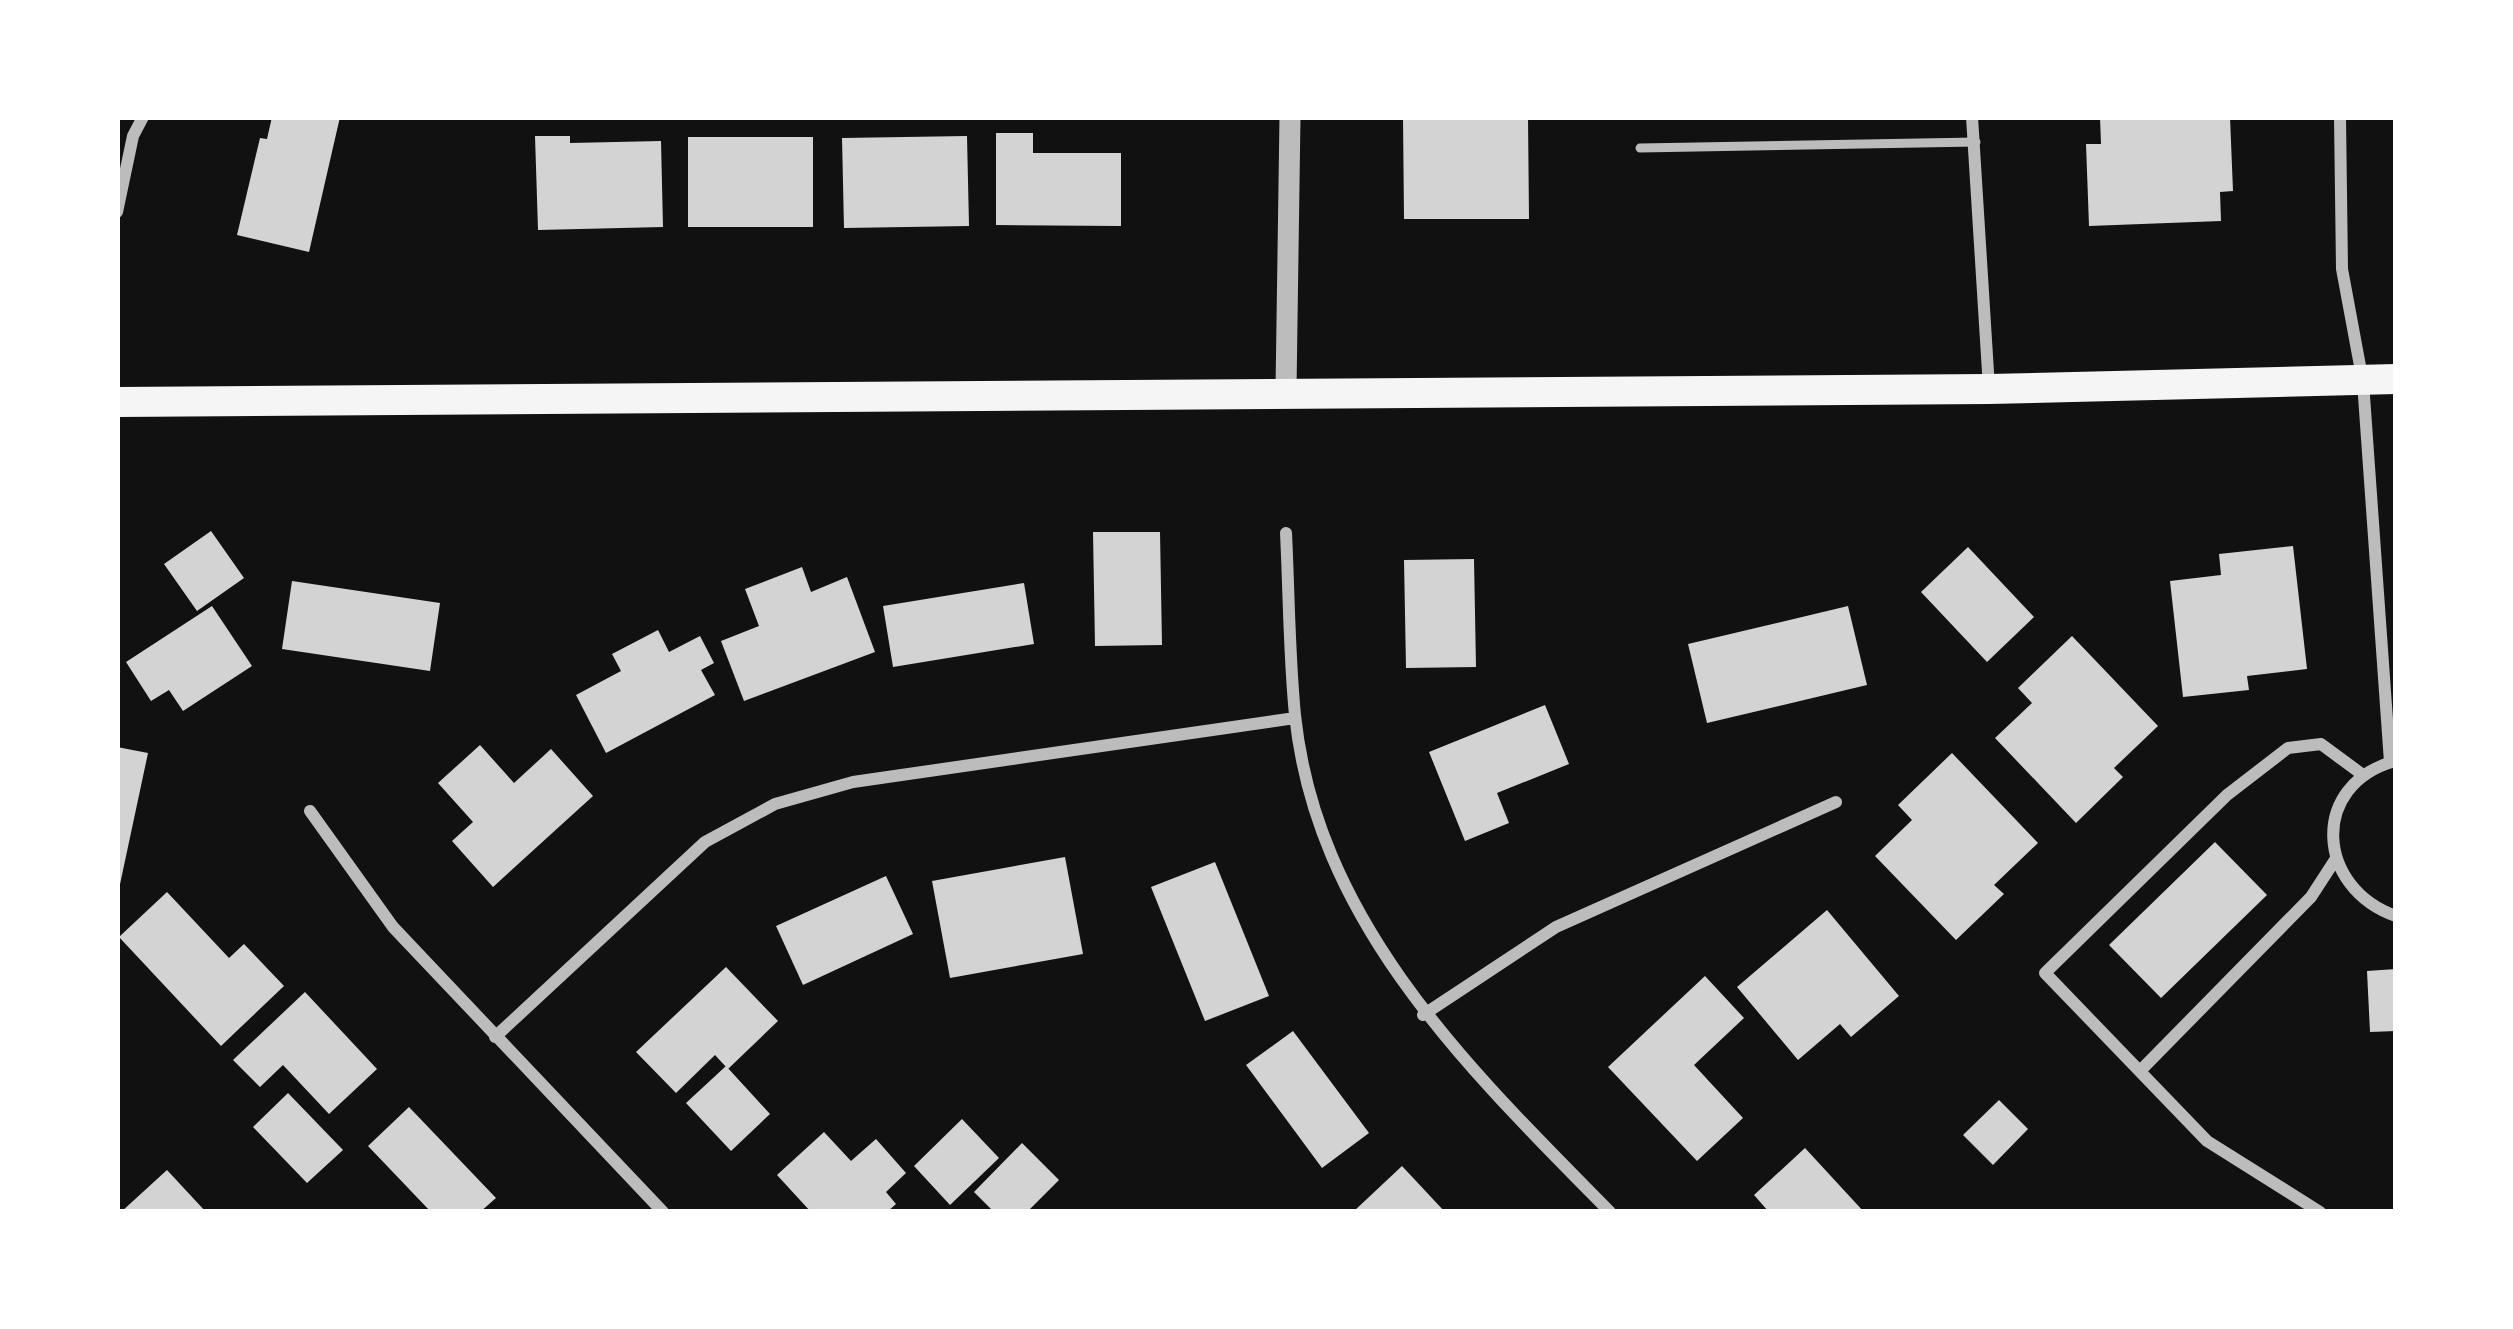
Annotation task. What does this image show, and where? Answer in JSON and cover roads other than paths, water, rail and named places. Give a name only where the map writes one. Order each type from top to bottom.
[{"type":"main road","points":[[117,402],[1286,390],[1989,389],[2396,379]]},
{"type":"street","points":[[117,212],[133,136],[142,117]]},
{"type":"street","points":[[1286,390],[1290,117]]},
{"type":"street","points":[[1972,117],[1989,389]]},
{"type":"street","points":[[2340,117],[2342,269],[2363,382],[2393,761],[2363,776],[2342,799],[2333,829],[2335,860],[2349,888],[2373,908],[2396,916]]},
{"type":"street","points":[[1286,532],[1295,718],[1334,859],[1366,928],[1423,1015],[1610,1212]]},
{"type":"street","points":[[495,1037],[705,842],[776,804],[853,782],[1295,718]]},
{"type":"street","points":[[2320,1212],[2206,1141],[2045,973],[2228,795],[2288,748],[2320,744],[2363,776]]},
{"type":"street","points":[[1423,1015],[1556,927],[1836,802]]},
{"type":"street","points":[[310,811],[393,927],[663,1212]]},
{"type":"street","points":[[2141,1070],[2311,897],[2335,860]]},
{"type":"lane","points":[[1640,148],[1976,142]]}]
